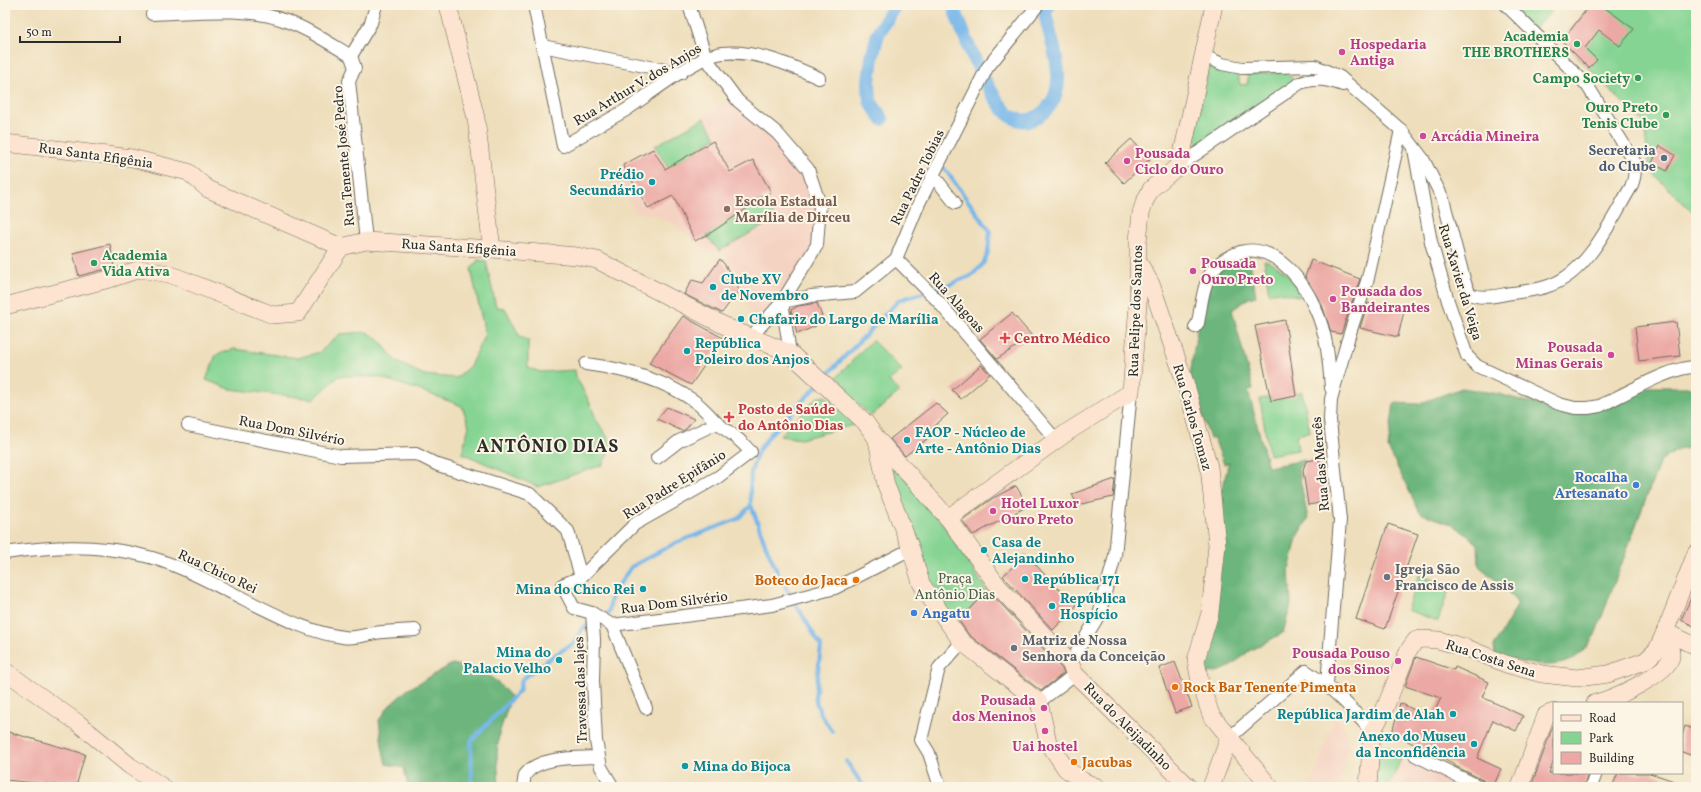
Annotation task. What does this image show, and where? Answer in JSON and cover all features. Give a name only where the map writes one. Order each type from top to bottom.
[{"type":"street","points":[[152,14],[211,12],[262,14],[283,20],[328,41],[351,56],[371,24],[376,5]]},
{"type":"street","points":[[448,5],[476,118],[492,249]]},
{"type":"street","points":[[534,5],[542,46],[681,73]]},
{"type":"street","points":[[689,5],[706,58],[738,102],[777,133],[808,169],[820,205],[817,245],[782,302],[751,337]]},
{"type":"street","name":"Rua Padre Tobias","points":[[782,302],[811,296],[855,292],[896,259],[919,203],[987,68],[1038,5]]},
{"type":"street","points":[[1204,56],[1222,64],[1242,68],[1315,66],[1340,77],[1401,130],[1413,144],[1430,171],[1444,199],[1465,283],[1470,294],[1486,297],[1539,289],[1552,285],[1575,270],[1588,256],[1602,236],[1635,179],[1636,170],[1634,161],[1587,85],[1506,5]]},
{"type":"street","points":[[1177,168],[1182,154],[1204,56],[1209,7]]},
{"type":"street","name":"Rua Arthur V. dos Anjos","points":[[542,46],[563,146],[626,110],[706,58],[721,53],[745,53],[775,60],[819,78]]},
{"type":"street","name":"Rua Tenente José Pedro","points":[[351,56],[355,68],[349,81],[366,241]]},
{"type":"street","name":"Rua Felipe dos Santos","points":[[1072,669],[1098,616],[1114,556],[1131,392],[1138,304],[1138,241],[1141,213],[1151,189],[1177,168],[1300,83],[1310,79],[1320,79],[1354,89]]},
{"type":"street","name":"Rua das Mercês","points":[[1326,684],[1340,520],[1330,420],[1331,399],[1348,339],[1368,278],[1401,130]]},
{"type":"street","name":"Rua Santa Efigênia","points":[[5,143],[132,158],[188,172],[208,189],[341,247],[366,241],[492,249],[577,256],[597,260],[729,328],[796,358],[865,422],[876,439]]},
{"type":"street","name":"Rua Xavier da Veiga","points":[[1413,144],[1431,242],[1441,280],[1467,356],[1477,366],[1559,404],[1575,408],[1600,406],[1674,370],[1696,367]]},
{"type":"street","points":[[933,175],[955,203]]},
{"type":"street","points":[[5,306],[113,278],[140,269],[170,274],[273,315],[298,313],[341,247]]},
{"type":"street","points":[[1195,327],[1198,323],[1206,284],[1214,269],[1220,262],[1237,252],[1256,250],[1267,254],[1288,268],[1297,278],[1315,306],[1329,350],[1331,399]]},
{"type":"street","name":"Rua Alagoas","points":[[896,259],[937,300],[1056,440]]},
{"type":"street","name":"Rua Carlos Tomaz","points":[[1138,261],[1151,284],[1186,385],[1209,467],[1217,545],[1210,613],[1196,660],[1200,682],[1211,715],[1270,787]]},
{"type":"street","points":[[782,302],[796,358]]},
{"type":"street","name":"Rua Padre Epifânio","points":[[581,578],[634,524],[718,477],[751,452],[735,436],[717,423],[708,412],[694,401],[671,388],[644,376],[615,368],[586,364]]},
{"type":"street","points":[[876,439],[948,518],[1056,440],[1131,392]]},
{"type":"street","points":[[657,458],[679,441],[717,423]]},
{"type":"street","name":"Rua Dom Silvério","points":[[188,425],[341,456],[416,454],[438,465],[530,494],[568,531],[581,578],[562,585],[574,608],[592,613],[612,625],[772,605],[835,588],[911,549]]},
{"type":"street","points":[[876,439],[886,485],[911,549],[921,582],[931,599],[962,642],[1040,702],[1048,742],[1066,769],[1083,781],[1097,787]]},
{"type":"street","name":"Rua do Aleijadinho","points":[[948,518],[998,586],[1072,669],[1189,787]]},
{"type":"street","name":"Rua Chico Rei","points":[[5,554],[43,549],[116,550],[142,555],[178,568],[270,612],[327,634],[355,638],[375,633],[415,630]]},
{"type":"street","points":[[1598,702],[1624,693],[1668,665],[1671,657],[1670,647],[1665,632],[1696,553]]},
{"type":"street","name":"Travessa das lajes","points":[[592,613],[596,741],[602,767],[613,787]]},
{"type":"street","points":[[612,625],[646,708]]},
{"type":"street","points":[[1665,632],[1696,646]]},
{"type":"street","name":"Rua Costa Sena","points":[[1372,732],[1385,708],[1408,651],[1416,640],[1438,640],[1467,648],[1526,671],[1560,677],[1577,678],[1608,674],[1645,661],[1657,650],[1665,632]]},
{"type":"street","points":[[940,787],[929,753],[921,740],[939,668],[962,642]]},
{"type":"street","points":[[1040,702],[1072,669]]},
{"type":"street","points":[[5,671],[78,722],[130,766],[163,787]]},
{"type":"street","points":[[1211,787],[1229,738],[1306,671],[1326,684],[1346,701],[1372,732],[1368,787]]},
{"type":"street","points":[[1520,787],[1546,715],[1553,712]]},
{"type":"street","points":[[1415,755],[1480,787]]},
{"type":"street","points":[[523,787],[525,776],[534,766],[548,761],[599,757]]},
{"type":"street","points":[[1591,787],[1596,774]]},
{"type":"shaded area","name":"Escola Estadual Marília de Dirceu","points":[[727,102],[743,106],[808,169],[820,205],[817,245],[766,320],[756,319],[739,290],[725,252],[721,250],[711,253],[672,223],[652,215],[635,212],[612,172]]},
{"type":"shaded area","points":[[1334,717],[1342,722],[1349,748],[1338,787],[1311,787]]},
{"type":"shaded area","points":[[1403,757],[1462,787],[1390,787]]},
{"type":"green space","points":[[1507,5],[1558,5],[1533,30]]},
{"type":"green space","name":"Ouro Preto Tenis Clube","points":[[1590,5],[1696,5],[1696,215],[1649,170],[1644,122],[1628,108],[1562,41]]},
{"type":"green space","points":[[1213,67],[1238,74],[1240,85],[1248,84],[1247,74],[1286,73],[1295,81],[1265,103],[1200,144],[1194,139],[1208,70]]},
{"type":"green space","points":[[704,118],[716,138],[668,168],[655,146]]},
{"type":"green space","points":[[759,201],[767,202],[775,219],[719,251],[706,235]]},
{"type":"green space","points":[[1249,255],[1256,296],[1249,298],[1232,310],[1253,389],[1248,390],[1268,467],[1305,460],[1298,469],[1308,519],[1297,538],[1289,570],[1291,604],[1283,633],[1249,651],[1231,666],[1221,671],[1202,674],[1215,514],[1229,463],[1224,464],[1214,438],[1210,439],[1190,376],[1197,330],[1211,281],[1223,268],[1232,262]]},
{"type":"green space","points":[[478,260],[486,261],[496,307],[505,308],[520,337],[528,340],[528,368],[541,372],[575,370],[576,377],[588,399],[597,421],[611,442],[609,452],[602,465],[538,487],[462,453],[469,426],[462,406],[378,377],[339,376],[314,399],[230,389],[206,380],[216,355],[234,349],[298,358],[320,352],[340,334],[367,332],[377,338],[397,362],[424,375],[456,378],[470,366],[485,334],[471,269]]},
{"type":"green space","points":[[1264,260],[1283,270],[1295,284],[1303,297],[1278,292],[1269,294]]},
{"type":"green space","points":[[872,340],[902,370],[889,381],[899,392],[871,416],[833,381]]},
{"type":"green space","points":[[1626,387],[1687,387],[1696,390],[1696,450],[1681,448],[1660,461],[1595,635],[1584,650],[1574,658],[1564,663],[1553,665],[1541,665],[1495,655],[1494,646],[1518,604],[1505,588],[1479,566],[1478,544],[1454,525],[1420,513],[1388,448],[1394,403],[1418,404],[1462,388],[1499,394],[1538,405],[1568,407],[1594,400]]},
{"type":"green space","points":[[1302,392],[1310,431],[1296,436],[1298,450],[1269,455],[1260,399]]},
{"type":"green space","points":[[825,396],[857,424],[801,439],[780,436],[816,398]]},
{"type":"green space","name":"Praça Antônio Dias","points":[[887,463],[893,464],[942,523],[987,591],[956,624],[936,603]]},
{"type":"green space","points":[[1419,575],[1450,586],[1438,621],[1407,610]]},
{"type":"green space","points":[[452,664],[471,668],[485,674],[504,689],[511,697],[499,734],[497,752],[499,787],[408,787],[404,768],[386,764],[379,720],[389,706],[407,690]]},
{"type":"green space","points":[[1385,746],[1399,753],[1401,759],[1389,787],[1375,787],[1380,748]]},
{"type":"building","points":[[1590,5],[1601,5],[1634,29],[1620,46],[1599,30],[1585,48],[1597,60],[1589,68],[1562,41]]},
{"type":"building","name":"Pousada Ciclo do Ouro","points":[[1131,139],[1150,159],[1124,183],[1105,163]]},
{"type":"building","points":[[713,141],[730,172],[753,160],[771,192],[712,232],[695,241],[673,196],[648,208],[623,165],[653,149],[665,169]]},
{"type":"building","name":"Secretaria do Clube","points":[[1660,146],[1675,155],[1667,171],[1652,163]]},
{"type":"building","name":"Academia Vida Ativa","points":[[110,244],[114,267],[79,276],[73,253]]},
{"type":"building","name":"Clube XV de Novembro","points":[[720,259],[739,290],[722,313],[684,294],[692,280],[703,283]]},
{"type":"building","name":"Pousada dos Bandeirantes","points":[[1311,260],[1360,279],[1341,334],[1331,332],[1322,305],[1305,277]]},
{"type":"building","points":[[817,303],[823,319],[815,322],[816,326],[797,334],[791,310],[798,306]]},
{"type":"building","points":[[1368,303],[1404,311],[1398,337],[1360,328]]},
{"type":"building","name":"Centro Médico","points":[[1012,313],[1032,336],[997,359],[980,339]]},
{"type":"building","name":"República Poleiro dos Anjos","points":[[683,316],[723,338],[691,385],[649,363]]},
{"type":"building","points":[[1285,320],[1296,396],[1271,401],[1255,326]]},
{"type":"building","points":[[1676,322],[1680,356],[1639,361],[1635,327]]},
{"type":"building","name":"FAOP - Núcleo de Arte - Antônio Dias","points":[[981,365],[990,374],[961,399],[952,390]]},
{"type":"building","points":[[936,403],[948,414],[923,436],[927,439],[905,456],[890,439]]},
{"type":"building","points":[[667,407],[694,419],[686,429],[682,431],[657,419]]},
{"type":"building","points":[[1319,459],[1326,502],[1308,505],[1303,470],[1306,461]]},
{"type":"building","points":[[1115,479],[1113,497],[1077,505],[1072,494]]},
{"type":"building","name":"Hotel Luxor Ouro Preto","points":[[1016,486],[1028,506],[973,535],[962,520],[993,498]]},
{"type":"building","name":"Igreja São Francisco de Assis","points":[[1388,524],[1418,534],[1385,629],[1356,619]]},
{"type":"building","points":[[1026,554],[1055,586],[1077,605],[1053,630],[1003,576]]},
{"type":"building","points":[[1696,587],[1696,627],[1681,620]]},
{"type":"building","name":"Matriz de Nossa Senhora da Conceição","points":[[988,590],[1062,669],[1064,673],[1041,691],[969,635],[959,621]]},
{"type":"building","points":[[1416,657],[1454,670],[1455,667],[1489,682],[1482,697],[1523,716],[1516,731],[1493,720],[1477,758],[1501,769],[1493,787],[1487,785],[1483,780],[1455,765],[1392,733],[1400,703],[1431,718],[1441,698],[1405,686]]},
{"type":"building","name":"Rock Bar Tenente Pimenta","points":[[1175,662],[1192,707],[1175,713],[1159,668]]},
{"type":"building","points":[[1553,726],[1553,762],[1549,773],[1588,774],[1584,787],[1531,787]]},
{"type":"building","points":[[1685,726],[1696,730],[1696,757],[1683,752],[1683,733]]},
{"type":"building","points":[[5,731],[85,754],[76,787],[5,780]]},
{"type":"building","points":[[1618,774],[1653,774],[1686,785],[1686,787],[1612,787]]},
{"type":"waterway","points":[[882,119],[870,101],[869,82],[872,57],[878,34],[895,5]]},
{"type":"waterway","points":[[953,5],[975,61],[997,101],[1011,116],[1018,120],[1026,121],[1033,119],[1046,110],[1054,98],[1058,85],[1058,70],[1045,12],[1049,5]]},
{"type":"waterway","points":[[824,378],[899,300],[943,287],[971,276],[983,264],[988,253],[990,231],[944,168]]},
{"type":"waterway","points":[[818,385],[772,432],[758,451],[751,472],[750,487],[751,505],[780,578],[821,646],[815,698],[820,713],[832,731]]},
{"type":"waterway","points":[[602,617],[608,614],[612,595],[631,567],[675,543],[738,519],[751,505]]},
{"type":"waterway","points":[[472,787],[471,741],[519,691],[522,679],[553,656],[574,643],[582,629],[591,623]]},
{"type":"waterway","points":[[846,761],[864,787]]},
{"type":"place","name":"Academia THE BROTHERS","points":[[1577,44]]},
{"type":"place","name":"Hospedaria Antiga","points":[[1342,52]]},
{"type":"place","name":"Campo Society","points":[[1638,78]]},
{"type":"place","name":"Ouro Preto Tenis Clube","points":[[1666,115]]},
{"type":"place","name":"Arcádia Mineira","points":[[1423,136]]},
{"type":"place","name":"Secretaria do Clube","points":[[1664,158]]},
{"type":"place","name":"Pousada Ciclo do Ouro","points":[[1127,161]]},
{"type":"place","name":"Prédio Secundário","points":[[652,182]]},
{"type":"place","name":"Escola Estadual Marília de Dirceu","points":[[727,209]]},
{"type":"place","name":"Academia Vida Ativa","points":[[94,263]]},
{"type":"place","name":"Pousada Ouro Preto","points":[[1193,271]]},
{"type":"place","name":"Clube XV de Novembro","points":[[713,287]]},
{"type":"place","name":"Pousada dos Bandeirantes","points":[[1333,299]]},
{"type":"place","name":"Chafariz do Largo de Marília","points":[[741,319]]},
{"type":"place","name":"Centro Médico","points":[[1005,338]]},
{"type":"place","name":"República Poleiro dos Anjos","points":[[687,351]]},
{"type":"place","name":"Pousada Minas Gerais","points":[[1611,355]]},
{"type":"place","name":"Posto de Saúde do Antônio Dias","points":[[729,417]]},
{"type":"place","name":"FAOP - Núcleo de Arte - Antônio Dias","points":[[907,440]]},
{"type":"place","name":"Rocalha Artesanato","points":[[1636,485]]},
{"type":"place","name":"Hotel Luxor Ouro Preto","points":[[993,511]]},
{"type":"place","name":"Casa de Alejandinho","points":[[984,550]]},
{"type":"place","name":"Igreja São Francisco de Assis","points":[[1387,577]]},
{"type":"place","name":"República 171","points":[[1025,579]]},
{"type":"place","name":"Boteco do Jaca","points":[[856,580]]},
{"type":"place","name":"Mina do Chico Rei","points":[[643,589]]},
{"type":"place","name":"República Hospício","points":[[1052,606]]},
{"type":"place","name":"Angatu","points":[[914,613]]},
{"type":"place","name":"Matriz de Nossa Senhora da Conceição","points":[[1014,648]]},
{"type":"place","name":"Mina do Palacio Velho","points":[[559,660]]},
{"type":"place","name":"Pousada Pouso dos Sinos","points":[[1398,661]]},
{"type":"place","name":"Rock Bar Tenente Pimenta","points":[[1175,687]]},
{"type":"place","name":"Pousada dos Meninos","points":[[1044,708]]},
{"type":"place","name":"República Jardim de Alah","points":[[1453,714]]},
{"type":"place","name":"Uai hostel","points":[[1045,731]]},
{"type":"place","name":"Anexo do Museu da Inconfidência","points":[[1474,744]]},
{"type":"place","name":"Jacubas","points":[[1074,762]]},
{"type":"place","name":"Mina do Bijoca","points":[[685,766]]},
{"type":"district","name":"ANTÔNIO DIAS","points":[[548,446]]}]
